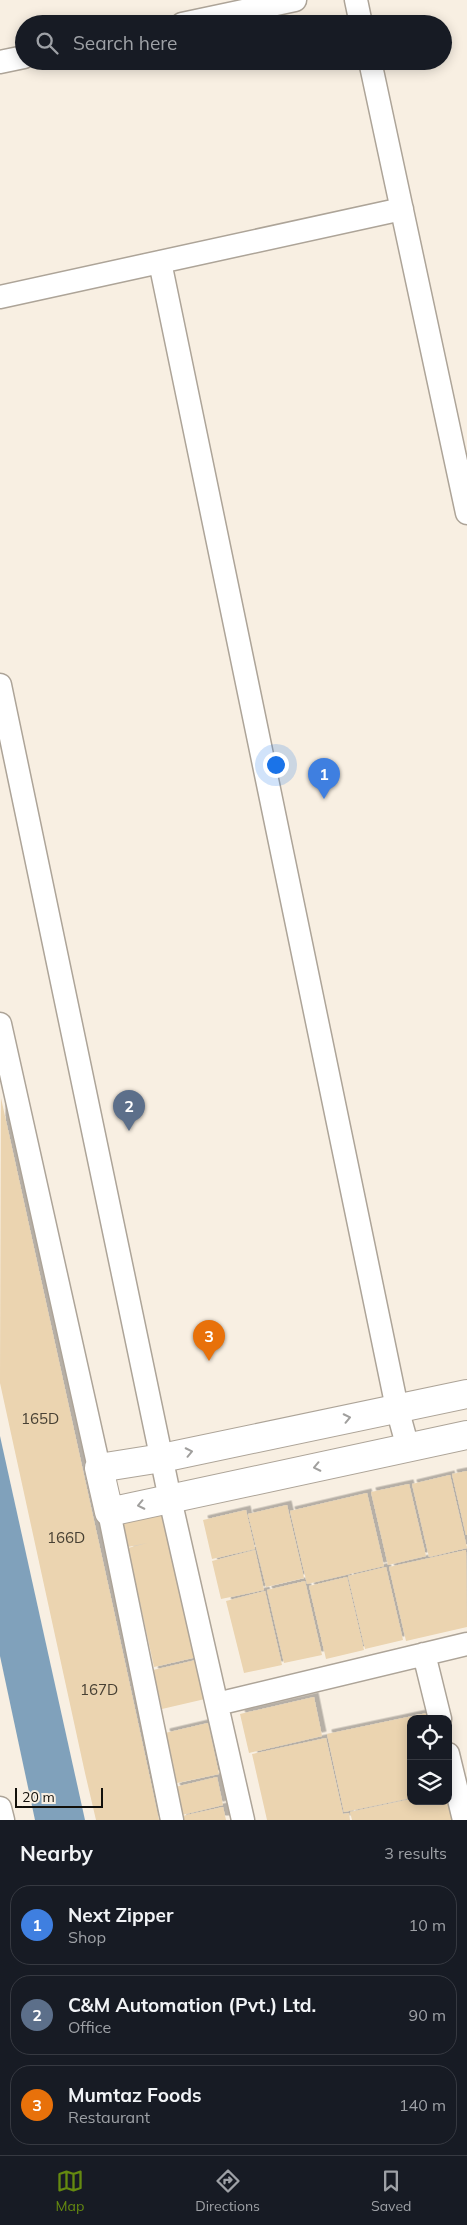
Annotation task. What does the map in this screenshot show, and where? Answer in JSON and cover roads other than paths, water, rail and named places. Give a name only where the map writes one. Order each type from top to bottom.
[{"type":"street","points":[[224,15],[295,0]]},
{"type":"street","points":[[356,0],[359,15]]},
{"type":"street","points":[[0,62],[15,59]]},
{"type":"street","points":[[372,70],[467,513]]},
{"type":"street","points":[[0,297],[402,209]]},
{"type":"street","points":[[160,262],[396,1408],[408,1448]]},
{"type":"street","points":[[0,685],[170,1499],[243,1820]]},
{"type":"street","points":[[0,1024],[109,1512],[172,1820]]},
{"type":"street","points":[[99,1468],[162,1458],[467,1394]]},
{"type":"street","points":[[109,1512],[467,1435]]},
{"type":"street","points":[[217,1704],[467,1644]]},
{"type":"street","points":[[424,1654],[439,1715]]},
{"type":"street","points":[[449,1760],[464,1820]]},
{"type":"street","points":[[0,1808],[3,1820]]},
{"type":"water","points":[[0,1436],[85,1820],[35,1820],[0,1656]]},
{"type":"place","name":"Next Zipper","points":[[324,799]]},
{"type":"place","name":"C&M Automation (Pvt.) Ltd.","points":[[129,1131]]},
{"type":"place","name":"Mumtaz Foods","points":[[209,1361]]}]
